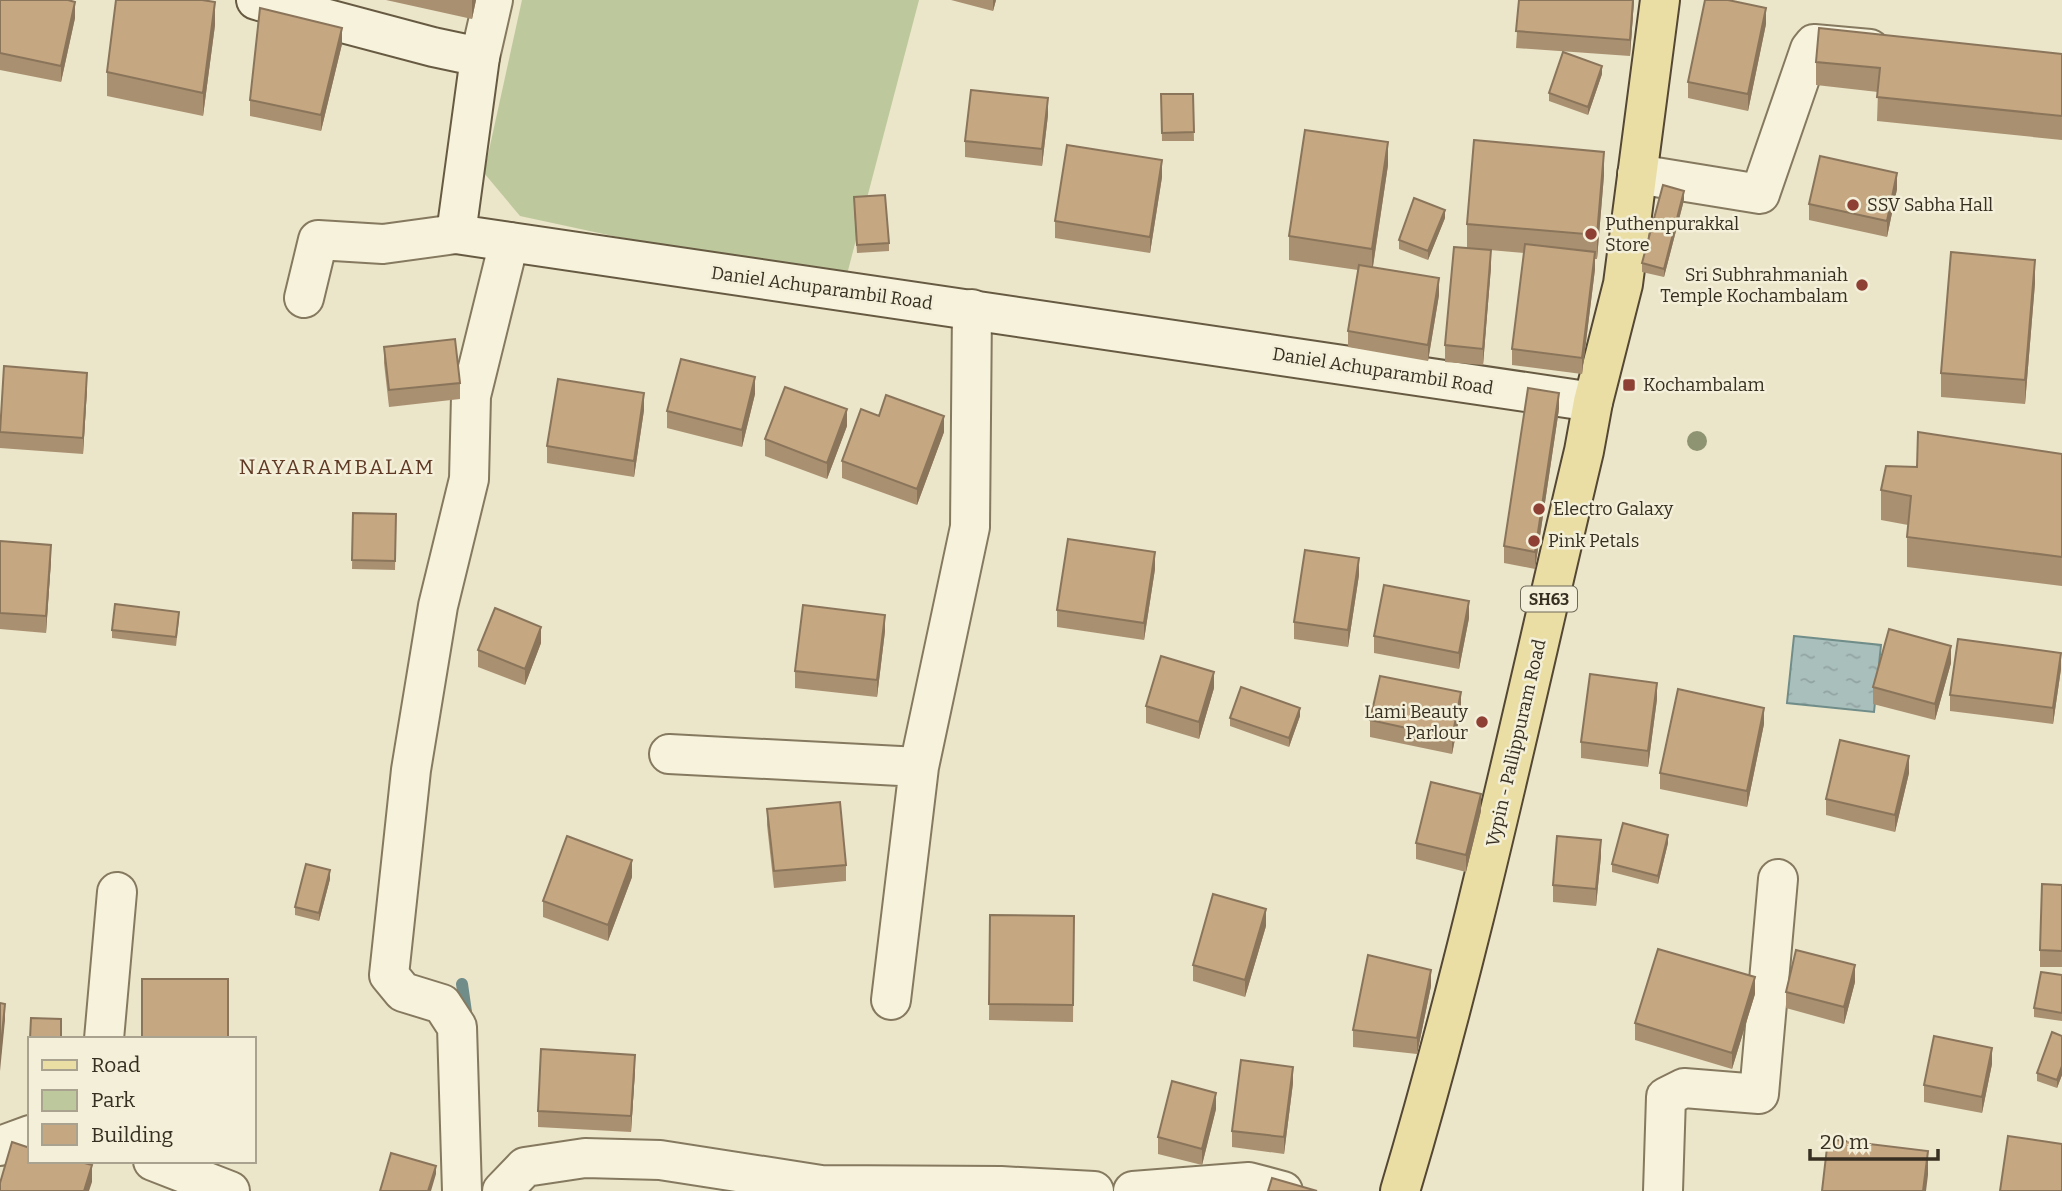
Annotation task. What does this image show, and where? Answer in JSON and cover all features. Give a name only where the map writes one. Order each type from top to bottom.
[{"type":"main road","name":"Vypin - Pallippuram Road","points":[[1399,1191],[1431,1086],[1500,814],[1623,284],[1660,0]]},
{"type":"street","points":[[256,0],[480,57]]},
{"type":"street","points":[[456,234],[480,57],[493,0]]},
{"type":"street","points":[[1637,174],[1760,194],[1814,44],[1910,53]]},
{"type":"street","name":"Daniel Achuparambil Road","points":[[304,298],[318,240],[383,244],[456,234],[1594,402]]},
{"type":"street","points":[[462,1191],[457,1027],[442,1004],[403,992],[389,975],[411,770],[438,606],[470,479],[471,396],[509,242]]},
{"type":"street","points":[[891,1000],[919,767],[970,527],[972,309]]},
{"type":"street","points":[[669,754],[919,767]]},
{"type":"street","points":[[1663,1191],[1666,1097],[1684,1088],[1759,1094],[1778,879]]},
{"type":"street","points":[[104,1037],[117,891]]},
{"type":"street","points":[[0,1146],[28,1136]]},
{"type":"street","points":[[502,1191],[525,1167],[585,1158],[660,1160],[821,1185],[1001,1186],[1094,1191]]},
{"type":"street","points":[[158,1163],[230,1191]]},
{"type":"street","points":[[1133,1191],[1249,1182],[1283,1191]]},
{"type":"green space","points":[[522,0],[919,0],[846,278],[613,236],[520,216],[484,173]]},
{"type":"water","points":[[1794,636],[1881,645],[1874,712],[1787,703]]},
{"type":"building","points":[[0,0],[75,2],[61,66],[0,53]]},
{"type":"building","points":[[116,0],[215,2],[203,93],[107,72]]},
{"type":"building","points":[[1519,0],[1633,0],[1630,40],[1516,31]]},
{"type":"building","points":[[1705,0],[1728,0],[1766,8],[1748,94],[1688,82]]},
{"type":"building","points":[[260,8],[342,28],[321,115],[250,100]]},
{"type":"building","points":[[1819,28],[2062,54],[2062,116],[1877,97],[1880,68],[1816,62]]},
{"type":"building","points":[[1563,52],[1602,66],[1588,107],[1549,93]]},
{"type":"building","points":[[971,90],[1048,98],[1042,149],[965,141]]},
{"type":"building","points":[[1161,94],[1193,94],[1194,132],[1162,133]]},
{"type":"building","points":[[1305,130],[1388,142],[1372,249],[1289,236]]},
{"type":"building","points":[[1474,140],[1604,152],[1597,235],[1467,224]]},
{"type":"building","points":[[1067,145],[1162,160],[1150,237],[1055,221]]},
{"type":"building","name":"SSV Sabha Hall","points":[[1820,156],[1897,173],[1887,221],[1809,204]]},
{"type":"building","points":[[1663,185],[1684,191],[1664,269],[1642,263]]},
{"type":"building","points":[[885,195],[889,243],[857,245],[854,197]]},
{"type":"building","points":[[1414,198],[1445,210],[1428,251],[1399,240]]},
{"type":"building","points":[[1525,244],[1595,252],[1582,358],[1512,349]]},
{"type":"building","points":[[1454,247],[1491,250],[1483,349],[1445,345]]},
{"type":"building","points":[[1951,252],[2035,260],[2025,380],[1941,373]]},
{"type":"building","points":[[1359,265],[1439,278],[1428,345],[1348,331]]},
{"type":"building","points":[[455,339],[460,383],[389,390],[384,347]]},
{"type":"building","points":[[681,359],[755,377],[742,430],[667,411]]},
{"type":"building","points":[[4,366],[87,373],[83,438],[0,432]]},
{"type":"building","points":[[558,379],[644,393],[634,461],[547,446]]},
{"type":"building","points":[[785,387],[847,409],[827,463],[765,439]]},
{"type":"building","points":[[1528,388],[1559,393],[1535,552],[1504,546]]},
{"type":"building","points":[[886,395],[944,416],[917,489],[842,461],[861,409],[879,416]]},
{"type":"building","points":[[1918,432],[2062,454],[2062,557],[1907,537],[1911,496],[1881,490],[1886,466],[1917,467]]},
{"type":"building","points":[[353,513],[396,514],[395,561],[352,560]]},
{"type":"building","points":[[1068,539],[1155,552],[1144,623],[1057,610]]},
{"type":"building","points":[[0,541],[51,545],[46,616],[0,613]]},
{"type":"building","points":[[1305,550],[1359,558],[1348,630],[1294,622]]},
{"type":"building","points":[[1384,585],[1469,601],[1459,653],[1374,636]]},
{"type":"building","points":[[115,604],[179,612],[176,637],[112,630]]},
{"type":"building","points":[[803,605],[885,615],[877,680],[795,671]]},
{"type":"building","points":[[495,608],[541,627],[525,669],[478,650]]},
{"type":"building","points":[[1889,629],[1951,646],[1935,704],[1873,687]]},
{"type":"building","points":[[1958,639],[2061,653],[2053,708],[1950,695]]},
{"type":"building","points":[[1161,656],[1214,672],[1199,722],[1146,706]]},
{"type":"building","points":[[1590,674],[1657,683],[1648,751],[1581,742]]},
{"type":"building","points":[[1380,676],[1461,692],[1452,738],[1370,720]]},
{"type":"building","points":[[1241,687],[1300,708],[1289,738],[1230,718]]},
{"type":"building","points":[[1678,689],[1764,708],[1747,791],[1660,773]]},
{"type":"building","points":[[1840,740],[1909,756],[1895,815],[1826,799]]},
{"type":"building","points":[[1431,782],[1481,794],[1466,855],[1416,843]]},
{"type":"building","points":[[840,802],[846,865],[774,871],[767,809]]},
{"type":"building","points":[[1623,823],[1668,835],[1658,876],[1612,864]]},
{"type":"building","points":[[567,836],[632,860],[608,925],[543,901]]},
{"type":"building","points":[[1557,836],[1601,840],[1596,889],[1553,885]]},
{"type":"building","points":[[306,864],[330,870],[319,913],[295,907]]},
{"type":"building","points":[[2042,884],[2062,885],[2062,951],[2040,950]]},
{"type":"building","points":[[1213,894],[1266,909],[1245,980],[1193,965]]},
{"type":"building","points":[[990,915],[1074,916],[1073,1005],[989,1004]]},
{"type":"building","points":[[1658,949],[1755,977],[1732,1053],[1635,1023]]},
{"type":"building","points":[[1796,950],[1855,965],[1844,1007],[1786,992]]},
{"type":"building","points":[[1368,955],[1431,970],[1417,1038],[1353,1030]]},
{"type":"building","points":[[2041,972],[2062,975],[2062,1013],[2034,1008]]},
{"type":"building","points":[[142,979],[228,979],[228,1037],[142,1037]]},
{"type":"building","points":[[0,1003],[5,1004],[0,1055]]},
{"type":"building","points":[[31,1018],[61,1019],[61,1037],[30,1037]]},
{"type":"building","points":[[2052,1032],[2062,1036],[2062,1066],[2057,1080],[2037,1073]]},
{"type":"building","points":[[1934,1036],[1992,1048],[1982,1097],[1924,1085]]},
{"type":"building","points":[[541,1049],[635,1055],[631,1116],[538,1111]]},
{"type":"building","points":[[1241,1060],[1293,1067],[1284,1137],[1232,1131]]},
{"type":"building","points":[[1172,1081],[1216,1093],[1202,1149],[1158,1137]]},
{"type":"building","points":[[2008,1136],[2062,1144],[2062,1191],[2000,1191]]},
{"type":"building","points":[[1828,1139],[1928,1151],[1923,1191],[1822,1191]]},
{"type":"building","points":[[12,1142],[28,1147],[28,1163],[92,1165],[84,1191],[0,1191]]},
{"type":"building","points":[[391,1153],[436,1166],[428,1191],[380,1191]]},
{"type":"building","points":[[1272,1178],[1317,1191],[1268,1191]]},
{"type":"waterway","points":[[462,984],[467,1019]]},
{"type":"place","name":"SSV Sabha Hall","points":[[1853,205]]},
{"type":"place","name":"Puthenpurakkal Store","points":[[1591,234]]},
{"type":"place","name":"Sri Subhrahmaniah Temple Kochambalam","points":[[1862,285]]},
{"type":"place","name":"Kochambalam","points":[[1629,385]]},
{"type":"place","name":"Electro Galaxy","points":[[1539,509]]},
{"type":"place","name":"Pink Petals","points":[[1534,541]]},
{"type":"place","name":"Lami Beauty Parlour","points":[[1482,722]]},
{"type":"district","name":"NAYARAMBALAM","points":[[337,467]]}]
